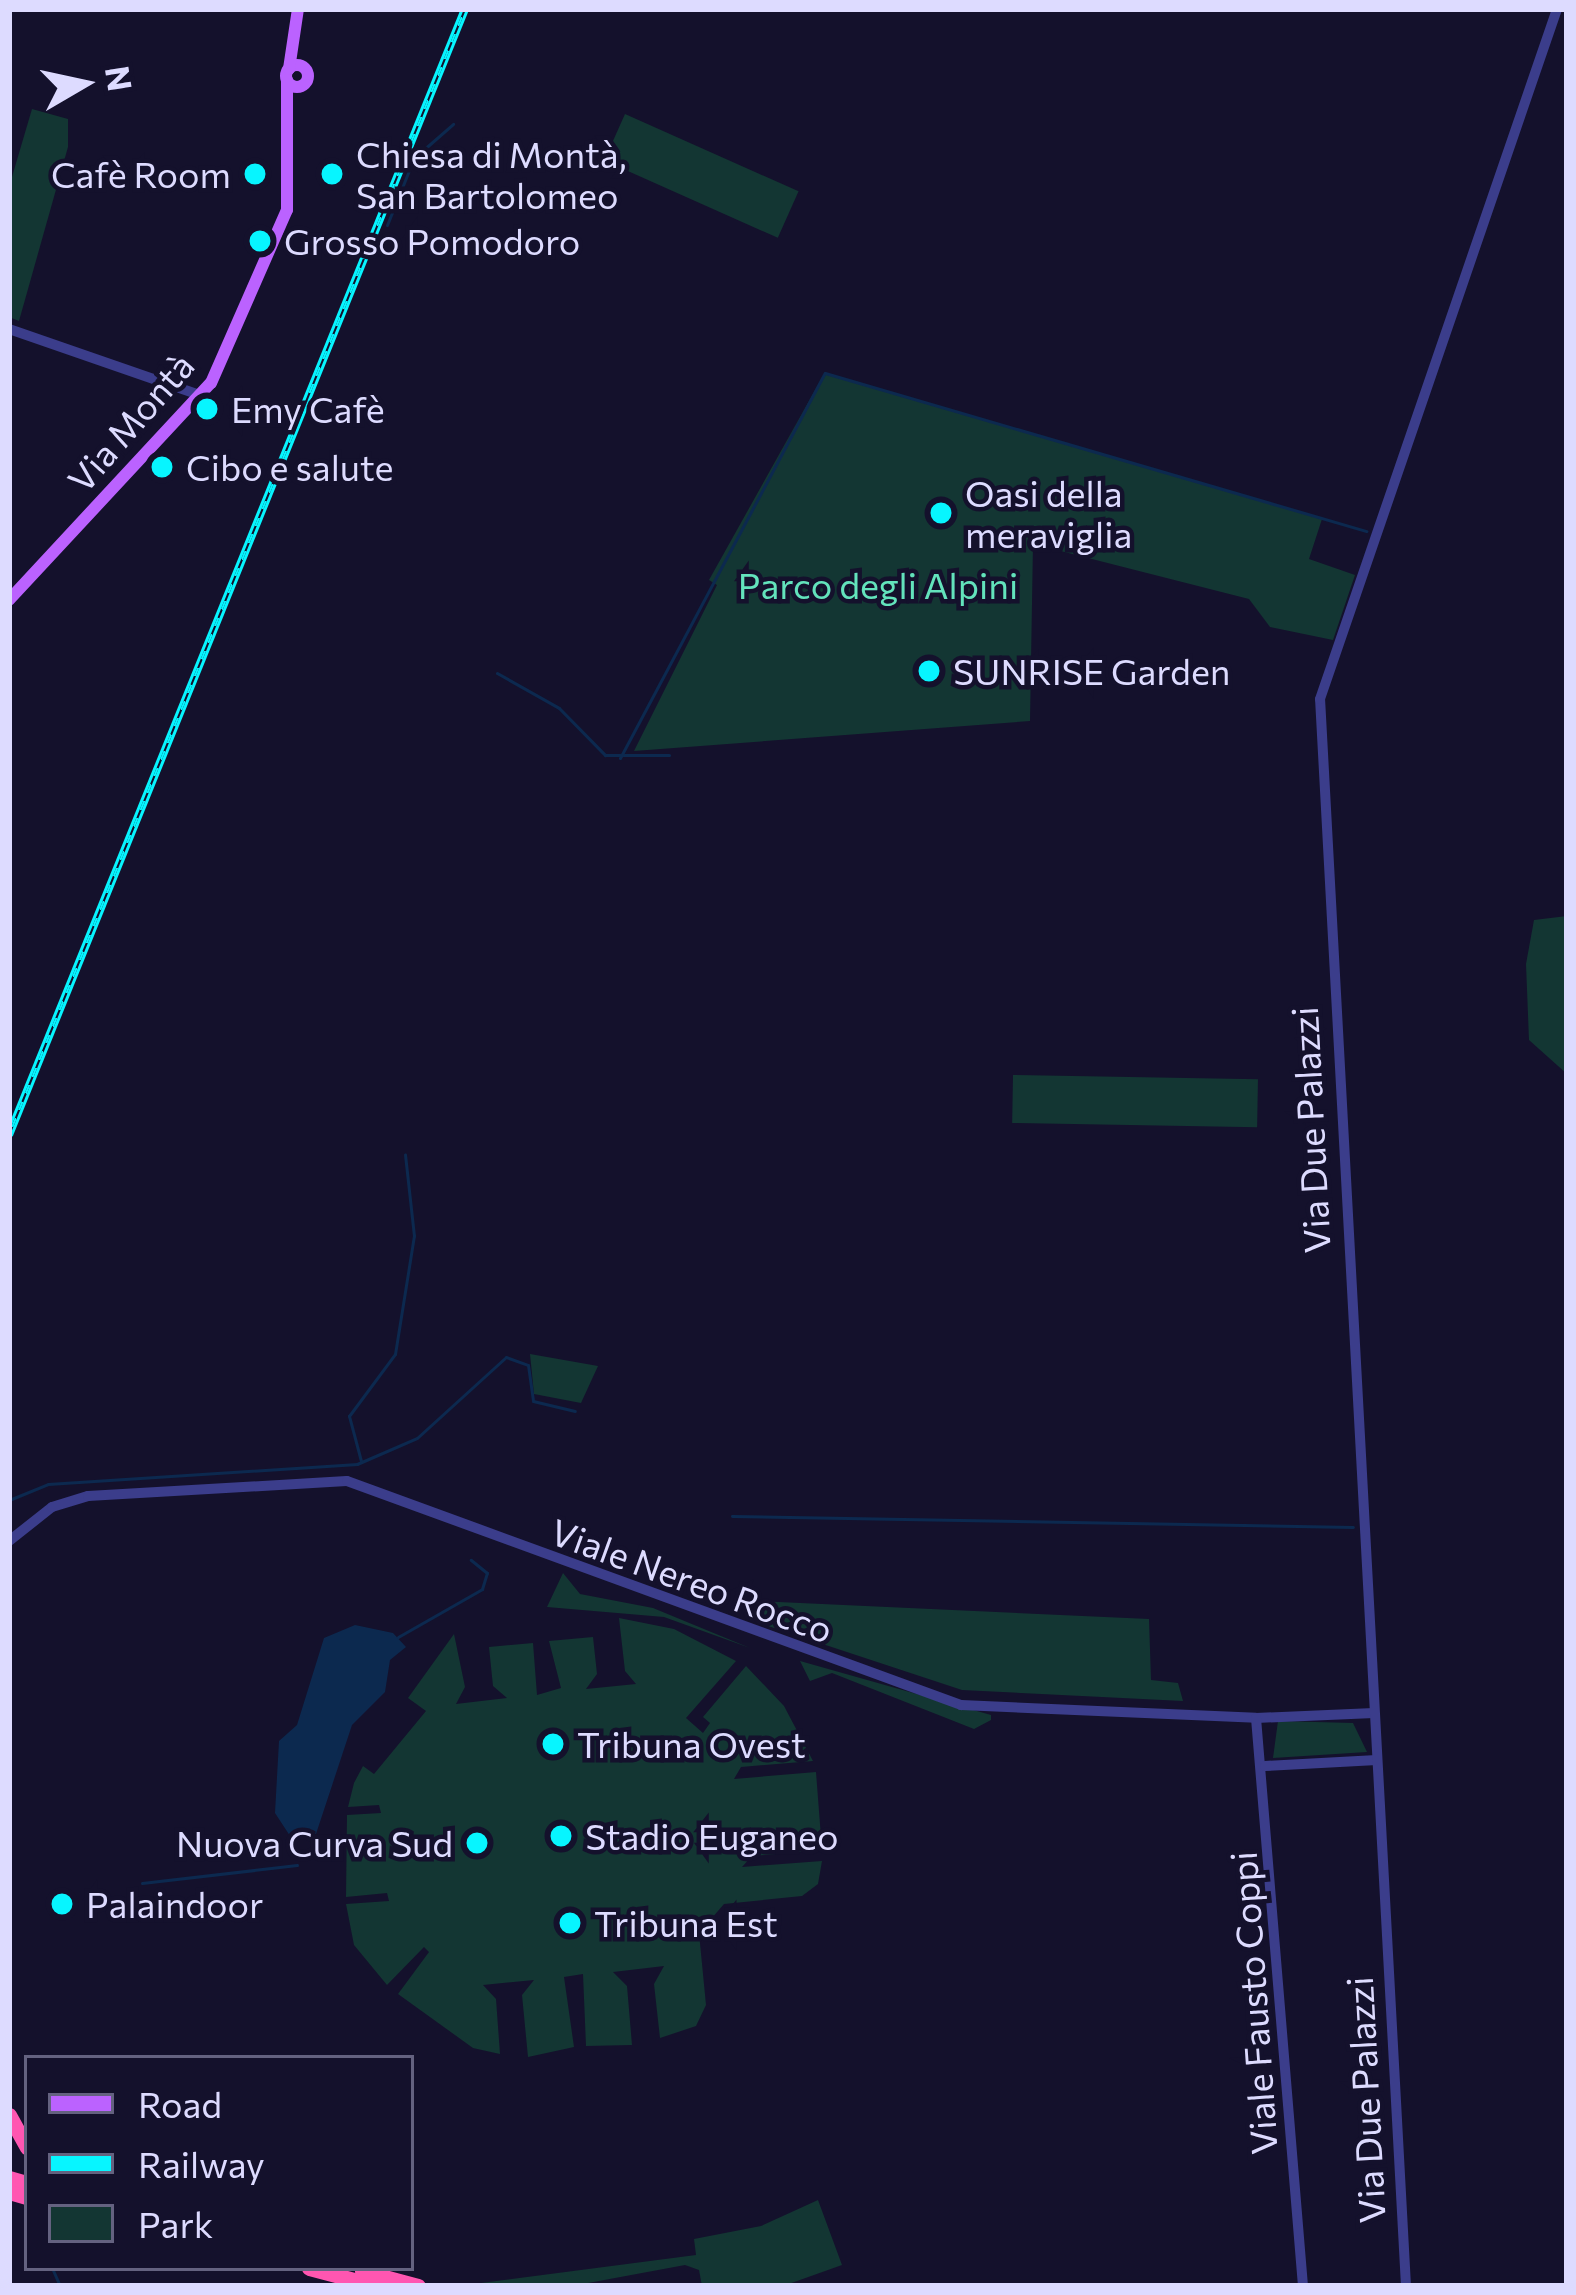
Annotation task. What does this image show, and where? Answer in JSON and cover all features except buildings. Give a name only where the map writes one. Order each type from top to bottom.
[{"type":"highway","points":[[320,2271],[377,2286]]},
{"type":"highway","points":[[361,2271],[418,2286]]},
{"type":"main road","name":"Via Montà","points":[[9,600],[202,396],[285,215],[286,122],[298,9]]},
{"type":"street","name":"Via Due Palazzi","points":[[1406,2286],[1320,699],[1557,9]]},
{"type":"street","points":[[9,329],[202,396]]},
{"type":"street","name":"Viale Nereo Rocco","points":[[9,1541],[14,1529],[88,1496],[347,1481],[961,1705],[1256,1718],[1374,1713]]},
{"type":"street","name":"Viale Fausto Coppi","points":[[1256,1718],[1265,1766],[1303,2286]]},
{"type":"street","points":[[1265,1766],[1377,1760]]},
{"type":"green space","points":[[32,109],[68,119],[68,147],[19,321],[9,317],[9,187]]},
{"type":"green space","points":[[625,114],[799,191],[778,238],[604,161]]},
{"type":"green space","name":"Parco degli Alpini","points":[[824,374],[1322,519],[1309,559],[1355,575],[1333,640],[1270,627],[1249,599],[1033,544],[1030,721],[634,751],[717,585],[709,580]]},
{"type":"green space","points":[[1567,916],[1567,1074],[1529,1040],[1526,964],[1534,920]]},
{"type":"green space","points":[[1013,1075],[1258,1079],[1257,1127],[1012,1123]]},
{"type":"green space","points":[[530,1354],[598,1366],[581,1403],[534,1394]]},
{"type":"green space","points":[[563,1573],[580,1594],[653,1608],[750,1648],[664,1617],[547,1607]]},
{"type":"green space","points":[[756,1601],[1149,1619],[1151,1680],[1178,1683],[1183,1701],[962,1690],[756,1622]]},
{"type":"green space","name":"Stadio Euganeo","points":[[619,1618],[674,1629],[736,1661],[686,1718],[703,1733],[710,1723],[703,1717],[746,1666],[784,1706],[813,1761],[741,1767],[734,1779],[816,1772],[822,1850],[752,1856],[742,1867],[822,1861],[818,1884],[802,1896],[724,1904],[699,1933],[706,2005],[696,2026],[660,2038],[654,1984],[664,1966],[613,1972],[627,1986],[632,2045],[586,2046],[583,1974],[564,1977],[574,2047],[528,2057],[522,1995],[534,1980],[483,1985],[496,1999],[500,2054],[473,2048],[398,1994],[429,1952],[424,1947],[387,1985],[354,1945],[346,1904],[389,1901],[387,1893],[346,1897],[347,1815],[381,1813],[379,1805],[348,1807],[354,1783],[363,1766],[374,1774],[426,1711],[408,1698],[454,1634],[465,1687],[456,1704],[507,1698],[493,1686],[489,1647],[533,1643],[537,1695],[561,1688],[549,1641],[593,1637],[597,1674],[586,1689],[636,1684],[625,1671]]},
{"type":"green space","points":[[800,1661],[991,1715],[991,1720],[974,1729],[832,1673],[810,1681]]},
{"type":"green space","points":[[1278,1721],[1353,1723],[1367,1752],[1273,1758]]},
{"type":"green space","points":[[818,2200],[842,2265],[783,2286],[702,2286],[699,2270],[685,2265],[572,2286],[458,2286],[696,2255],[694,2239],[761,2226]]},
{"type":"water","points":[[355,1625],[393,1633],[406,1647],[390,1660],[385,1692],[352,1725],[316,1834],[292,1839],[275,1813],[279,1741],[297,1725],[324,1638]]},
{"type":"waterway","points":[[387,225],[414,158],[453,124]]},
{"type":"waterway","points":[[620,758],[825,373],[1366,531]]},
{"type":"waterway","points":[[497,673],[559,708],[605,755],[669,755]]},
{"type":"waterway","points":[[361,1461],[349,1416],[395,1354],[414,1236],[405,1154]]},
{"type":"waterway","points":[[9,1500],[48,1484],[357,1464],[417,1438],[506,1357],[528,1365],[533,1401],[575,1411]]},
{"type":"waterway","points":[[732,1516],[1353,1527]]},
{"type":"waterway","points":[[398,1637],[482,1589],[487,1573],[471,1560]]},
{"type":"waterway","points":[[292,1839],[294,1849]]},
{"type":"waterway","points":[[142,1883],[297,1865]]},
{"type":"waterway","points":[[53,2271],[60,2286]]},
{"type":"railway","points":[[9,1135],[465,9]]},
{"type":"place","name":"Cafè Room","points":[[255,174]]},
{"type":"place","name":"Chiesa di Montà, San Bartolomeo","points":[[332,174]]},
{"type":"place","name":"Grosso Pomodoro","points":[[260,241]]},
{"type":"place","name":"Emy Cafè","points":[[207,409]]},
{"type":"place","name":"Cibo e salute","points":[[162,467]]},
{"type":"place","name":"Oasi della meraviglia","points":[[941,513]]},
{"type":"place","name":"SUNRISE Garden","points":[[929,671]]},
{"type":"place","name":"Tribuna Ovest","points":[[553,1744]]},
{"type":"place","name":"Stadio Euganeo","points":[[561,1836]]},
{"type":"place","name":"Nuova Curva Sud","points":[[477,1843]]},
{"type":"place","name":"Palaindoor","points":[[62,1904]]},
{"type":"place","name":"Tribuna Est","points":[[570,1923]]}]
